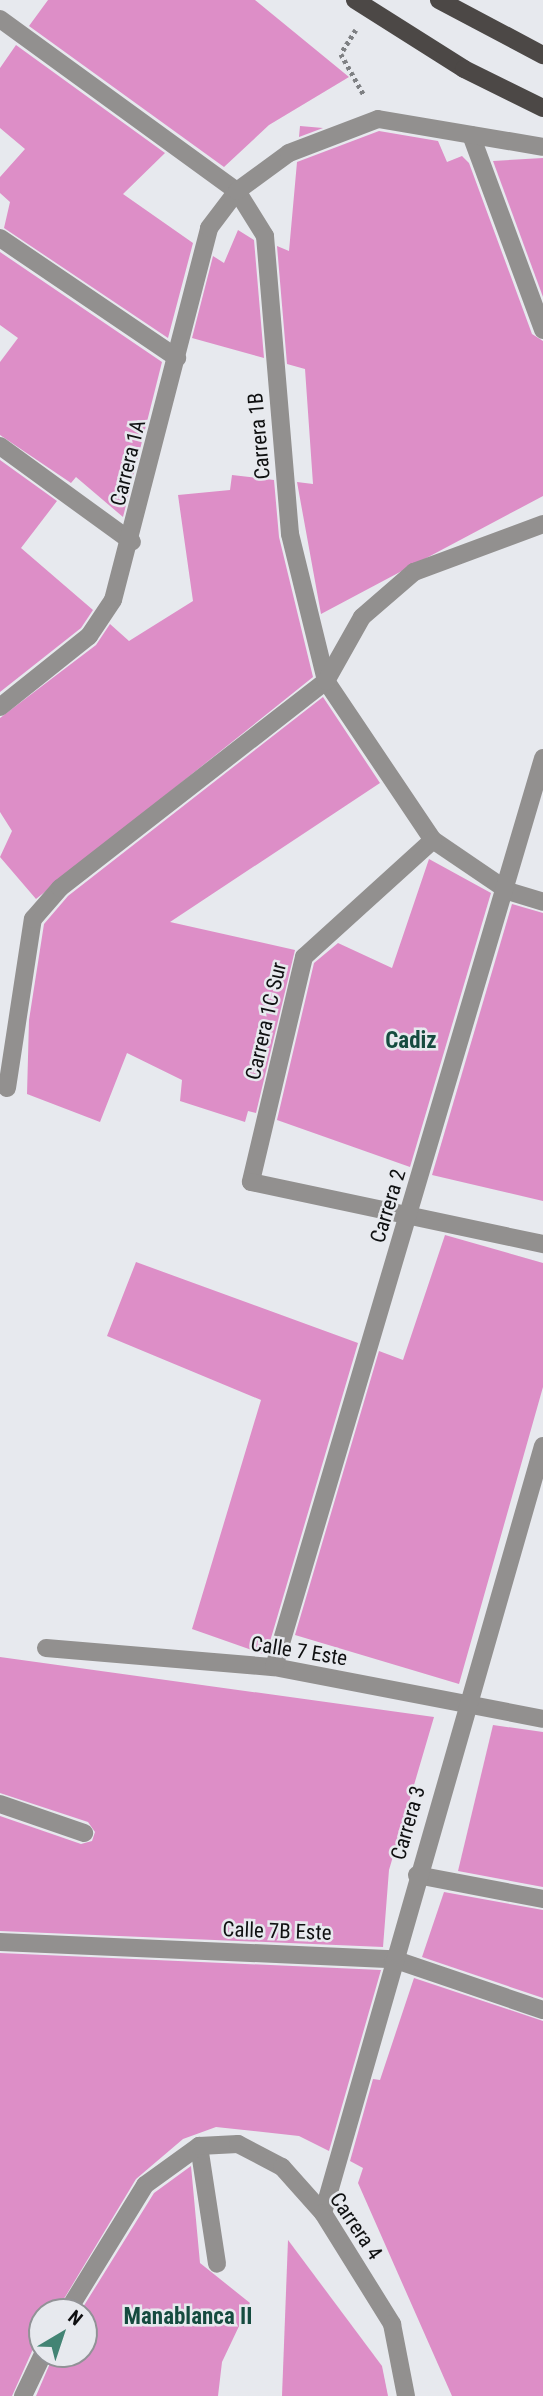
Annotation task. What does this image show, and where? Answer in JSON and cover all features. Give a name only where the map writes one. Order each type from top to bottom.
[{"type":"main road","points":[[355,0],[464,69],[543,108]]},
{"type":"main road","points":[[439,0],[543,55]]},
{"type":"street","points":[[0,19],[237,191]]},
{"type":"street","points":[[378,119],[543,147]]},
{"type":"street","name":"Carrera 1A","points":[[0,707],[89,636],[113,600],[132,542],[209,228],[237,191],[289,153],[378,119]]},
{"type":"street","points":[[471,135],[543,330]]},
{"type":"street","name":"Carrera 1B","points":[[237,191],[265,236],[290,534],[326,681],[433,840],[508,891],[543,902]]},
{"type":"street","points":[[0,238],[177,358]]},
{"type":"street","points":[[0,446],[132,542]]},
{"type":"street","points":[[7,1088],[33,919],[60,888],[326,681],[362,617],[414,572],[543,524]]},
{"type":"street","name":"Carrera 2","points":[[274,1667],[508,891],[543,758]]},
{"type":"street","name":"Carrera 1C Sur","points":[[408,1217],[251,1182],[304,957],[433,840]]},
{"type":"street","points":[[408,1217],[543,1244]]},
{"type":"street","name":"Carrera 3","points":[[323,2213],[465,1702],[543,1446]]},
{"type":"street","name":"Calle 7 Este","points":[[46,1648],[274,1667],[543,1719]]},
{"type":"street","points":[[0,1804],[84,1833]]},
{"type":"street","points":[[416,1875],[543,1899]]},
{"type":"street","name":"Calle 7B Este","points":[[0,1942],[393,1959],[543,2010]]},
{"type":"street","name":"Carrera 4","points":[[201,2146],[238,2144],[282,2167],[323,2213],[392,2324],[406,2396]]},
{"type":"street","points":[[76,2298],[145,2185],[201,2146],[216,2264]]},
{"type":"street","points":[[23,2396],[36,2368]]},
{"type":"path","points":[[341,54],[378,119]]},
{"type":"building","points":[[48,0],[255,0],[349,77],[269,125],[224,167],[29,26]]},
{"type":"building","points":[[16,45],[165,153],[123,194],[193,243],[168,338],[4,228],[10,202],[0,193],[0,177],[25,149],[0,128],[0,68]]},
{"type":"building","points":[[300,126],[323,128],[299,137]]},
{"type":"building","points":[[379,131],[438,141],[447,162],[462,156],[469,163],[532,334],[543,341],[543,496],[321,614],[297,482],[313,484],[305,369],[287,364],[277,246],[289,251],[297,162]]},
{"type":"building","points":[[543,158],[543,297],[493,161]]},
{"type":"building","points":[[238,230],[254,240],[264,358],[192,338],[213,256],[224,263]]},
{"type":"building","points":[[0,252],[162,362],[123,517],[76,477],[71,483],[0,435],[0,362],[18,338],[0,325]]},
{"type":"building","points":[[0,460],[57,501],[21,548],[93,610],[81,628],[0,692]]},
{"type":"building","points":[[232,475],[274,480],[279,537],[313,677],[36,899],[0,857],[12,831],[0,812],[0,718],[96,645],[110,624],[129,641],[193,601],[178,495],[230,490]]},
{"type":"building","points":[[323,697],[380,783],[170,922],[295,950],[256,1113],[248,1111],[245,1122],[180,1101],[182,1080],[127,1053],[100,1122],[27,1094],[29,1020],[44,924],[68,896]]},
{"type":"building","points":[[429,859],[491,893],[410,1167],[277,1120],[314,963],[338,943],[392,968]]},
{"type":"building","points":[[512,904],[543,913],[543,1201],[432,1175]]},
{"type":"building","points":[[445,1235],[543,1263],[543,1387],[459,1684],[295,1635],[379,1351],[403,1360]]},
{"type":"building","points":[[136,1262],[358,1343],[266,1655],[192,1629],[261,1400],[107,1336]]},
{"type":"building","points":[[0,1657],[434,1717],[389,1870],[383,1947],[0,1931],[0,1816],[81,1844],[92,1841],[95,1832],[88,1822],[0,1793]]},
{"type":"building","points":[[493,1725],[543,1732],[543,1887],[458,1871]]},
{"type":"building","points":[[444,1892],[543,1910],[543,1998],[422,1957]]},
{"type":"building","points":[[0,1953],[381,1970],[329,2151],[299,2136],[216,2127],[183,2139],[136,2179],[64,2298],[28,2298],[28,2360],[12,2396],[0,2396]]},
{"type":"building","points":[[414,1978],[543,2021],[543,2396],[452,2396],[358,2183],[363,2168],[350,2161],[373,2079],[380,2080]]},
{"type":"building","points":[[191,2166],[200,2263],[250,2303],[222,2362],[218,2396],[36,2396],[48,2368],[98,2368],[98,2298],[89,2298],[154,2193]]},
{"type":"building","points":[[288,2240],[382,2366],[388,2396],[282,2396]]},
{"type":"district","name":"Cadiz","points":[[411,1041]]},
{"type":"district","name":"Manablanca II","points":[[188,2317]]}]
